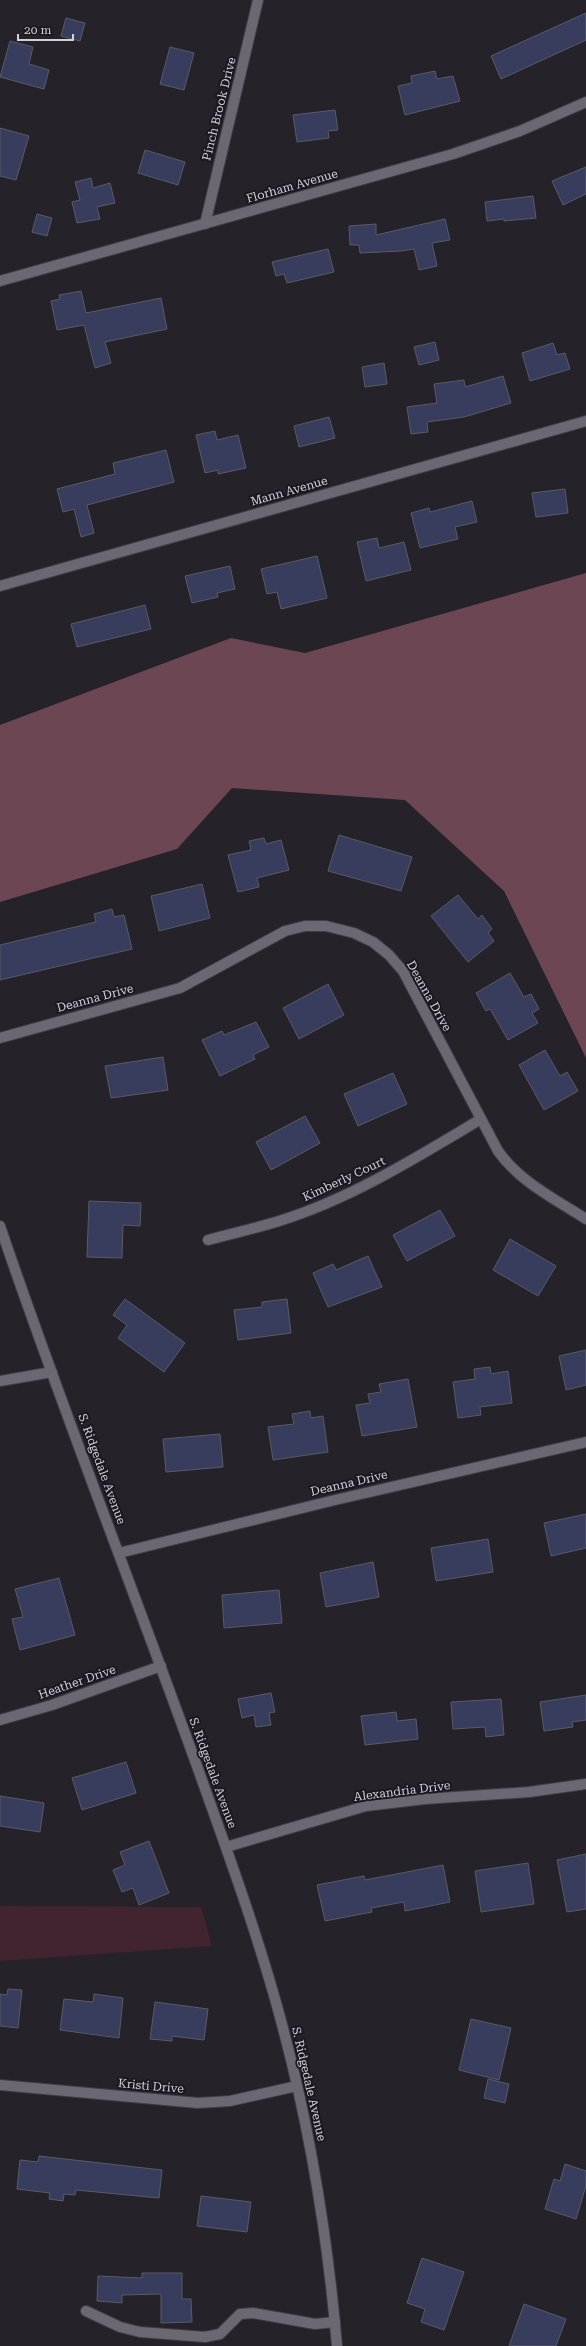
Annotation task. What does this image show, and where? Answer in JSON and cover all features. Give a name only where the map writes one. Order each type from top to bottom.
[{"type":"street","name":"Pinch Brook Drive","points":[[205,224],[258,0]]},
{"type":"street","name":"Florham Avenue","points":[[0,282],[453,154],[520,131],[586,102]]},
{"type":"street","name":"Mann Avenue","points":[[0,586],[586,421]]},
{"type":"street","name":"Deanna Drive","points":[[0,1038],[180,988],[285,931],[305,926],[326,926],[354,933],[373,942],[389,955],[402,971],[498,1151],[522,1178],[586,1219]]},
{"type":"street","name":"Kimberly Court","points":[[208,1240],[283,1220],[332,1200],[396,1169],[481,1119]]},
{"type":"street","name":"S. Ridgedale Avenue","points":[[0,1226],[52,1372],[161,1666],[254,1928],[284,2030],[298,2086],[322,2218],[337,2346]]},
{"type":"street","points":[[0,1381],[52,1372]]},
{"type":"street","name":"Deanna Drive","points":[[119,1553],[335,1500],[586,1442]]},
{"type":"street","name":"Heather Drive","points":[[0,1720],[52,1705],[161,1666]]},
{"type":"street","name":"Alexandria Drive","points":[[226,1847],[366,1806],[425,1799],[529,1792],[586,1784]]},
{"type":"street","name":"Kristi Drive","points":[[0,2085],[198,2103],[230,2101],[298,2086]]},
{"type":"street","points":[[86,2311],[120,2327],[140,2332],[206,2337],[220,2334],[240,2314],[253,2312],[315,2324],[335,2322]]},
{"type":"shaded area","points":[[586,573],[586,1058],[504,891],[405,800],[232,788],[177,849],[0,902],[0,725],[231,638],[305,653]]},
{"type":"shaded area","points":[[0,1906],[201,1907],[212,1946],[0,1961]]},
{"type":"building","points":[[586,13],[586,40],[501,79],[491,56]]},
{"type":"building","points":[[66,18],[85,23],[80,41],[61,36]]},
{"type":"building","points":[[10,41],[33,47],[29,64],[49,70],[44,89],[0,77]]},
{"type":"building","points":[[170,47],[194,53],[184,90],[160,84]]},
{"type":"building","points":[[435,71],[437,79],[453,76],[460,101],[405,115],[398,86],[412,83],[411,76]]},
{"type":"building","points":[[335,110],[338,130],[328,131],[329,138],[297,142],[293,115]]},
{"type":"building","points":[[0,128],[29,136],[16,180],[0,176]]},
{"type":"building","points":[[145,150],[185,162],[178,185],[138,173]]},
{"type":"building","points":[[586,167],[586,194],[563,205],[552,181]]},
{"type":"building","points":[[91,178],[93,188],[110,183],[115,203],[97,207],[100,219],[77,223],[72,202],[80,200],[75,182]]},
{"type":"building","points":[[533,196],[536,218],[487,221],[485,202]]},
{"type":"building","points":[[37,214],[52,218],[47,236],[32,232]]},
{"type":"building","points":[[445,219],[450,240],[432,243],[437,266],[419,270],[414,249],[360,253],[359,245],[350,245],[349,226],[376,224],[376,235]]},
{"type":"building","points":[[328,249],[334,272],[287,283],[284,274],[276,276],[272,262]]},
{"type":"building","points":[[81,291],[86,313],[161,298],[167,329],[105,342],[111,363],[95,368],[84,325],[57,330],[51,301],[60,299],[59,295]]},
{"type":"building","points":[[435,342],[439,360],[419,365],[414,347]]},
{"type":"building","points":[[553,343],[557,355],[565,353],[570,369],[530,381],[522,353]]},
{"type":"building","points":[[384,363],[387,384],[365,387],[362,367]]},
{"type":"building","points":[[503,376],[511,403],[464,417],[427,422],[428,432],[411,434],[407,407],[437,403],[434,384],[464,380],[465,387]]},
{"type":"building","points":[[329,417],[335,438],[299,447],[294,426]]},
{"type":"building","points":[[215,431],[217,440],[238,435],[246,468],[218,474],[218,470],[205,473],[196,435]]},
{"type":"building","points":[[166,450],[174,482],[87,505],[94,533],[81,537],[74,509],[63,512],[57,489],[115,474],[113,463]]},
{"type":"building","points":[[565,489],[568,513],[536,517],[532,493]]},
{"type":"building","points":[[472,501],[477,522],[455,527],[458,539],[420,548],[411,513],[429,508],[430,512]]},
{"type":"building","points":[[377,538],[379,548],[404,542],[411,570],[366,581],[357,542]]},
{"type":"building","points":[[317,556],[327,598],[281,609],[277,592],[267,594],[261,569]]},
{"type":"building","points":[[230,566],[235,589],[217,593],[218,597],[192,603],[185,576]]},
{"type":"building","points":[[145,605],[151,629],[77,647],[71,624]]},
{"type":"building","points":[[339,835],[412,857],[401,891],[328,871]]},
{"type":"building","points":[[264,838],[266,844],[281,840],[289,870],[257,878],[259,887],[238,892],[228,855],[251,850],[249,841]]},
{"type":"building","points":[[202,884],[210,918],[159,931],[151,896]]},
{"type":"building","points":[[458,895],[478,919],[482,915],[492,929],[488,933],[494,941],[468,962],[431,916]]},
{"type":"building","points":[[112,909],[114,917],[124,915],[132,949],[0,980],[0,945],[96,922],[94,914]]},
{"type":"building","points":[[510,973],[524,997],[531,994],[539,1009],[532,1013],[538,1023],[508,1040],[490,1009],[486,1011],[476,993]]},
{"type":"building","points":[[328,984],[344,1015],[299,1039],[283,1008]]},
{"type":"building","points":[[256,1022],[269,1047],[253,1055],[255,1059],[220,1076],[202,1040],[222,1031],[224,1035]]},
{"type":"building","points":[[545,1050],[560,1076],[567,1072],[578,1091],[544,1110],[519,1065]]},
{"type":"building","points":[[163,1057],[168,1090],[111,1098],[105,1066]]},
{"type":"building","points":[[393,1073],[407,1104],[358,1126],[344,1094]]},
{"type":"building","points":[[305,1116],[320,1143],[271,1170],[256,1142]]},
{"type":"building","points":[[89,1201],[141,1203],[140,1226],[123,1225],[122,1258],[87,1257]]},
{"type":"building","points":[[440,1210],[455,1236],[407,1261],[393,1235]]},
{"type":"building","points":[[510,1239],[556,1266],[538,1296],[493,1270]]},
{"type":"building","points":[[368,1256],[382,1287],[328,1307],[313,1273],[333,1264],[336,1270]]},
{"type":"building","points":[[125,1299],[185,1343],[164,1372],[118,1338],[127,1325],[113,1315]]},
{"type":"building","points":[[287,1299],[291,1333],[238,1340],[234,1310],[262,1307],[262,1302]]},
{"type":"building","points":[[586,1350],[586,1385],[566,1390],[559,1356]]},
{"type":"building","points":[[490,1367],[491,1374],[508,1371],[512,1403],[480,1407],[481,1415],[458,1418],[453,1382],[475,1379],[474,1369]]},
{"type":"building","points":[[408,1379],[417,1427],[362,1436],[356,1405],[370,1403],[368,1394],[381,1392],[379,1384]]},
{"type":"building","points":[[310,1411],[311,1418],[323,1416],[328,1452],[273,1460],[268,1427],[294,1424],[292,1414]]},
{"type":"building","points":[[220,1434],[223,1467],[166,1472],[163,1439]]},
{"type":"building","points":[[586,1514],[586,1548],[551,1556],[544,1523]]},
{"type":"building","points":[[488,1539],[493,1572],[436,1581],[431,1548]]},
{"type":"building","points":[[373,1562],[379,1597],[326,1607],[320,1573]]},
{"type":"building","points":[[59,1578],[75,1635],[20,1650],[12,1619],[23,1617],[15,1589]]},
{"type":"building","points":[[279,1590],[282,1623],[224,1628],[222,1595]]},
{"type":"building","points":[[271,1693],[275,1712],[269,1713],[271,1725],[256,1727],[254,1715],[242,1718],[238,1699]]},
{"type":"building","points":[[586,1695],[586,1720],[572,1722],[573,1727],[544,1731],[540,1702]]},
{"type":"building","points":[[501,1699],[504,1735],[486,1737],[485,1727],[453,1729],[451,1702]]},
{"type":"building","points":[[396,1712],[397,1721],[416,1719],[418,1739],[365,1745],[361,1716]]},
{"type":"building","points":[[126,1762],[136,1793],[82,1810],[72,1778]]},
{"type":"building","points":[[0,1796],[44,1803],[40,1832],[0,1826]]},
{"type":"building","points":[[149,1841],[169,1893],[139,1905],[133,1888],[122,1892],[113,1870],[125,1865],[120,1852]]},
{"type":"building","points":[[586,1854],[586,1909],[567,1912],[557,1860]]},
{"type":"building","points":[[528,1863],[534,1904],[481,1912],[475,1871]]},
{"type":"building","points":[[443,1865],[450,1902],[405,1911],[404,1902],[371,1908],[372,1912],[325,1921],[317,1885],[364,1876],[365,1880]]},
{"type":"building","points":[[8,1989],[22,1990],[18,2028],[0,2026],[0,1994],[7,1995]]},
{"type":"building","points":[[94,1994],[123,1998],[119,2038],[60,2030],[64,1999],[93,2002]]},
{"type":"building","points":[[155,2002],[208,2009],[204,2040],[172,2036],[172,2041],[150,2039]]},
{"type":"building","points":[[471,2019],[511,2028],[499,2080],[459,2070]]},
{"type":"building","points":[[488,2079],[509,2084],[505,2103],[484,2098]]},
{"type":"building","points":[[39,2156],[162,2170],[159,2198],[76,2190],[75,2195],[64,2194],[63,2201],[49,2199],[50,2193],[17,2189],[20,2160],[38,2162]]},
{"type":"building","points":[[565,2164],[586,2171],[586,2186],[576,2219],[545,2209],[554,2179],[560,2181]]},
{"type":"building","points":[[201,2196],[251,2202],[247,2232],[197,2226]]},
{"type":"building","points":[[422,2258],[464,2272],[444,2330],[421,2322],[425,2309],[407,2303]]},
{"type":"building","points":[[142,2273],[182,2273],[182,2299],[191,2299],[192,2322],[161,2323],[161,2294],[122,2295],[122,2303],[97,2301],[98,2276],[142,2278]]},
{"type":"building","points":[[524,2304],[566,2319],[556,2346],[509,2346]]}]
